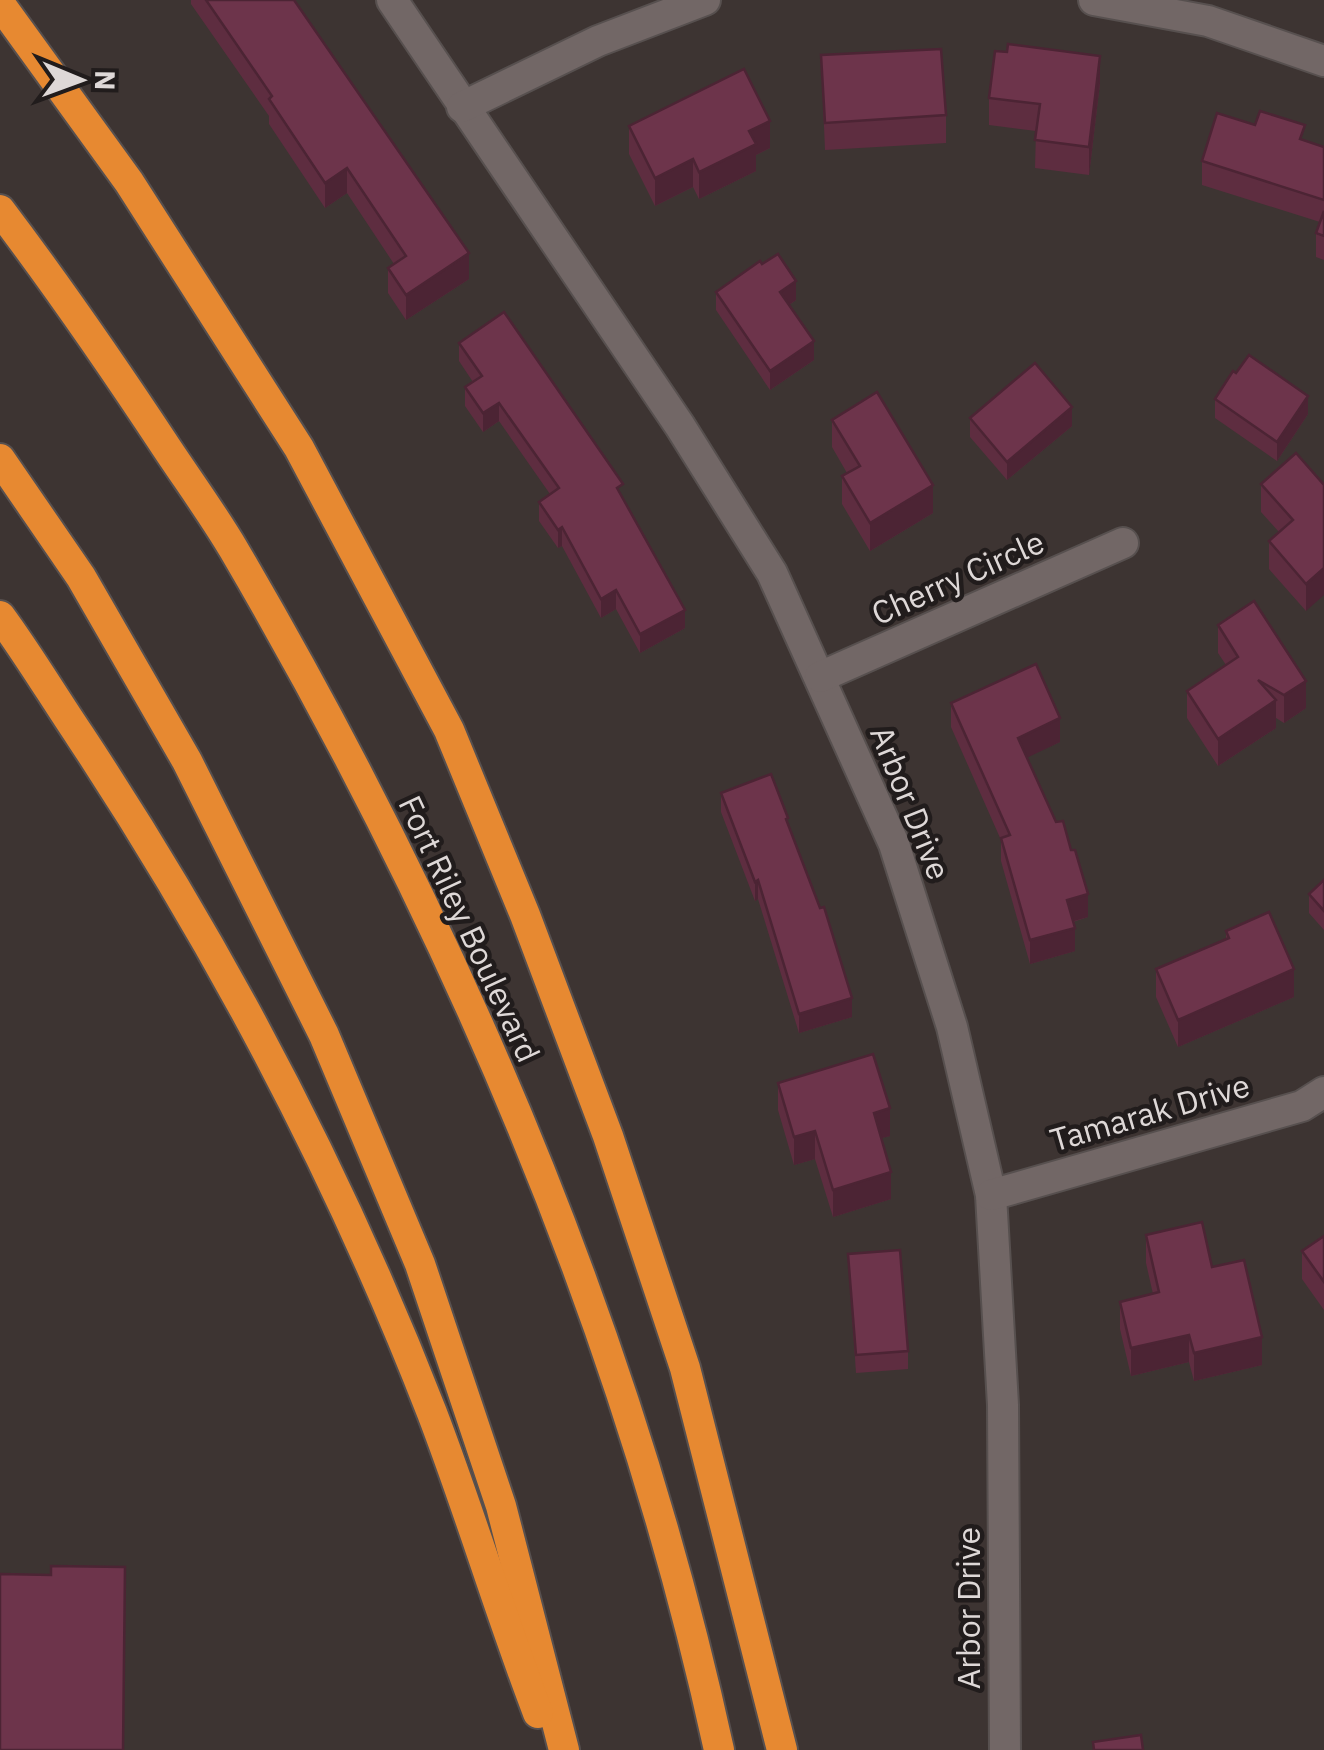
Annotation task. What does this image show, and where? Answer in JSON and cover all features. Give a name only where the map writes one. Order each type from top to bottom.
[{"type":"highway","points":[[0,4],[130,182],[298,448],[449,730],[601,1118],[685,1368],[782,1750]]},
{"type":"highway","name":"Fort Riley Boulevard","points":[[0,210],[138,403],[232,547],[334,729],[446,949],[535,1156],[612,1366],[671,1562],[719,1750]]},
{"type":"highway","points":[[0,460],[81,577],[188,761],[324,1035],[420,1264],[495,1488],[564,1750]]},
{"type":"highway","points":[[0,616],[137,822],[231,985],[323,1162],[432,1414],[500,1614],[552,1750]]},
{"type":"street","name":"Arbor Drive","points":[[392,0],[690,442],[772,574],[894,844],[952,1027],[991,1195],[1003,1405],[1005,1750]]},
{"type":"street","points":[[462,107],[598,41],[705,0]]},
{"type":"street","points":[[1094,0],[1208,21],[1324,61]]},
{"type":"street","name":"Cherry Circle","points":[[820,677],[1124,544]]},
{"type":"street","name":"Tamarak Drive","points":[[991,1195],[1302,1106],[1324,1092]]},
{"type":"building","points":[[206,0],[294,0],[469,253],[406,295],[388,268],[406,256],[347,168],[325,183]]},
{"type":"building","points":[[1008,44],[1100,56],[1089,147],[1035,140],[1040,104],[989,98],[995,51],[1007,52]]},
{"type":"building","points":[[941,49],[946,115],[825,123],[821,55]]},
{"type":"building","points":[[744,69],[770,121],[749,131],[756,144],[699,172],[693,159],[655,178],[629,126]]},
{"type":"building","points":[[1260,111],[1305,125],[1300,139],[1324,147],[1324,200],[1202,161],[1217,113],[1255,125]]},
{"type":"building","points":[[1324,211],[1324,236],[1316,233]]},
{"type":"building","points":[[778,254],[796,281],[780,292],[814,341],[770,371],[716,292],[760,261],[762,264]]},
{"type":"building","points":[[504,312],[623,484],[617,488],[685,610],[640,634],[616,590],[601,599],[562,527],[558,530],[539,502],[559,488],[499,403],[483,413],[465,387],[482,376],[459,343]]},
{"type":"building","points":[[1249,355],[1308,396],[1277,442],[1215,399]]},
{"type":"building","points":[[1035,363],[1072,407],[1007,462],[970,418]]},
{"type":"building","points":[[877,392],[933,485],[870,523],[842,476],[860,466],[832,420]]},
{"type":"building","points":[[1296,453],[1324,485],[1324,568],[1306,584],[1269,541],[1293,520],[1261,484]]},
{"type":"building","points":[[1254,601],[1306,681],[1284,695],[1258,680],[1276,700],[1218,739],[1187,691],[1238,657],[1218,625]]},
{"type":"building","points":[[1036,664],[1060,718],[1018,738],[1056,822],[1063,821],[1088,894],[1067,900],[1075,928],[1030,940],[1001,838],[1010,835],[951,703]]},
{"type":"building","points":[[771,774],[820,908],[824,907],[852,998],[799,1014],[758,880],[755,882],[721,793]]},
{"type":"building","points":[[1324,880],[1324,911],[1309,894]]},
{"type":"building","points":[[1269,912],[1294,969],[1178,1020],[1156,969],[1229,938],[1226,931]]},
{"type":"building","points":[[873,1054],[890,1108],[874,1113],[891,1172],[833,1190],[815,1131],[794,1137],[778,1083]]},
{"type":"building","points":[[1202,1222],[1212,1267],[1244,1260],[1262,1337],[1194,1353],[1189,1335],[1131,1348],[1120,1302],[1159,1292],[1146,1235]]},
{"type":"building","points":[[1324,1236],[1324,1282],[1302,1251]]},
{"type":"building","points":[[900,1250],[908,1351],[856,1355],[848,1254]]},
{"type":"building","points":[[51,1566],[125,1567],[123,1750],[0,1750],[0,1574],[51,1575]]},
{"type":"building","points":[[1141,1735],[1143,1750],[1094,1750],[1093,1742]]}]
